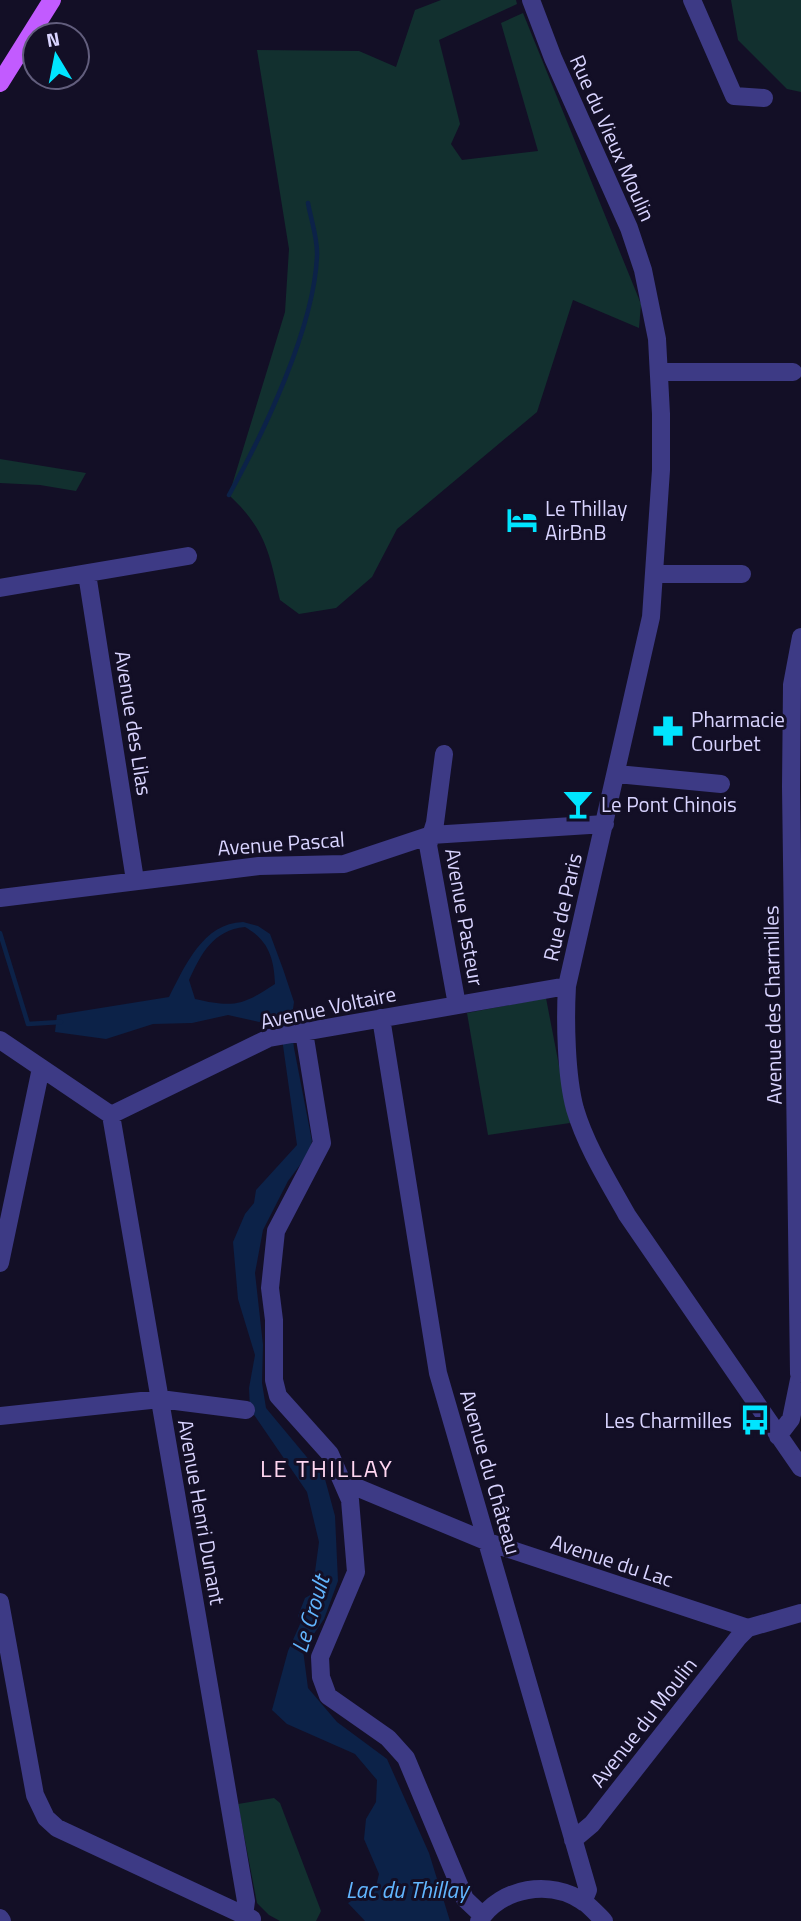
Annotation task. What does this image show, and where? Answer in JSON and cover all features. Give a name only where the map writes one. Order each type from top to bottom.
[{"type":"main road","points":[[0,83],[48,5]]},
{"type":"street","name":"Rue du Vieux Moulin","points":[[531,0],[553,58],[629,228],[650,296]]},
{"type":"street","points":[[692,0],[734,96],[764,97]]},
{"type":"street","name":"Rue de Paris","points":[[650,296],[659,372],[661,470],[651,617],[567,986],[565,1021],[575,1108],[602,1170],[627,1215],[801,1468]]},
{"type":"street","points":[[659,372],[793,372]]},
{"type":"street","points":[[0,588],[188,556]]},
{"type":"street","name":"Avenue des Lilas","points":[[88,574],[135,880]]},
{"type":"street","points":[[654,574],[742,574]]},
{"type":"street","name":"Avenue des Charmilles","points":[[778,1436],[792,1419],[800,1372],[790,788],[792,685],[801,637]]},
{"type":"street","name":"Avenue Pasteur","points":[[444,754],[428,845],[457,1005]]},
{"type":"street","points":[[617,775],[721,785]]},
{"type":"street","name":"Avenue Pascal","points":[[0,898],[275,864],[344,864],[431,835],[605,824]]},
{"type":"street","name":"Avenue Voltaire","points":[[111,1115],[293,1033],[567,986]]},
{"type":"street","name":"Avenue du Château","points":[[381,1018],[438,1373],[588,1890],[583,1902]]},
{"type":"street","points":[[293,1033],[322,1143],[276,1231],[273,1244],[270,1288],[274,1320],[274,1380],[284,1406],[330,1454],[346,1488],[356,1572],[320,1657],[321,1677],[328,1696],[388,1738],[405,1758],[465,1899],[481,1919],[493,1904],[511,1894],[533,1889],[558,1890],[583,1902],[604,1921]]},
{"type":"street","points":[[0,1040],[111,1115]]},
{"type":"street","points":[[0,1263],[41,1068]]},
{"type":"street","name":"Avenue Henri Dunant","points":[[111,1115],[250,1918]]},
{"type":"street","points":[[0,1416],[160,1399],[246,1410]]},
{"type":"street","name":"Avenue du Lac","points":[[346,1488],[356,1488],[488,1542],[748,1628]]},
{"type":"street","points":[[0,1602],[35,1795],[46,1818],[57,1828],[250,1918]]},
{"type":"street","points":[[748,1628],[801,1612]]},
{"type":"street","name":"Avenue du Moulin","points":[[573,1840],[592,1824],[748,1628]]},
{"type":"green space","points":[[441,0],[516,0],[517,4],[439,40],[460,124],[451,144],[462,160],[538,151],[501,23],[523,13],[641,304],[639,328],[573,300],[537,412],[397,529],[372,577],[336,608],[299,614],[280,600],[264,543],[251,519],[229,495],[285,312],[289,249],[257,50],[359,51],[396,67],[415,10]]},
{"type":"green space","points":[[731,0],[801,0],[801,92],[787,89],[738,40]]},
{"type":"green space","points":[[0,459],[86,473],[76,491],[40,485],[0,483]]},
{"type":"green space","points":[[546,998],[570,1123],[488,1135],[467,1013]]},
{"type":"green space","points":[[274,1798],[280,1803],[321,1911],[316,1921],[280,1921],[257,1903],[238,1804]]},
{"type":"water","name":"Lac du Thillay","points":[[243,922],[258,926],[270,934],[294,1002],[291,1023],[294,1048],[312,1141],[309,1153],[288,1181],[263,1230],[255,1273],[263,1345],[262,1383],[266,1408],[325,1479],[335,1516],[338,1581],[324,1619],[303,1650],[308,1688],[337,1722],[387,1759],[429,1853],[450,1921],[365,1921],[348,1903],[376,1886],[379,1874],[364,1839],[366,1819],[376,1802],[377,1780],[355,1754],[287,1724],[272,1710],[288,1651],[301,1622],[298,1616],[305,1598],[312,1594],[319,1542],[307,1492],[250,1409],[249,1388],[255,1355],[238,1299],[233,1242],[245,1214],[254,1203],[256,1190],[297,1145],[279,1017],[259,1022],[228,1015],[192,1023],[153,1024],[106,1039],[55,1032],[57,1015],[169,997],[197,948],[206,938],[229,924]],"holes":[[[245,927],[253,932],[268,950],[275,984],[238,1003],[195,999],[189,980],[198,961],[216,938]]]},
{"type":"waterway","points":[[229,495],[285,379],[307,315],[317,256],[308,203]]},
{"type":"waterway","points":[[0,933],[28,1024],[61,1022]]},
{"type":"place","name":"Le Thillay AirBnB","points":[[522,520]]},
{"type":"place","name":"Pharmacie Courbet","points":[[668,731]]},
{"type":"place","name":"Le Pont Chinois","points":[[578,804]]},
{"type":"place","name":"Les Charmilles","points":[[755,1420]]},
{"type":"district","name":"LE THILLAY","points":[[327,1468]]},
{"type":"water label","name":"Le Croult","points":[[310,1614]]}]
